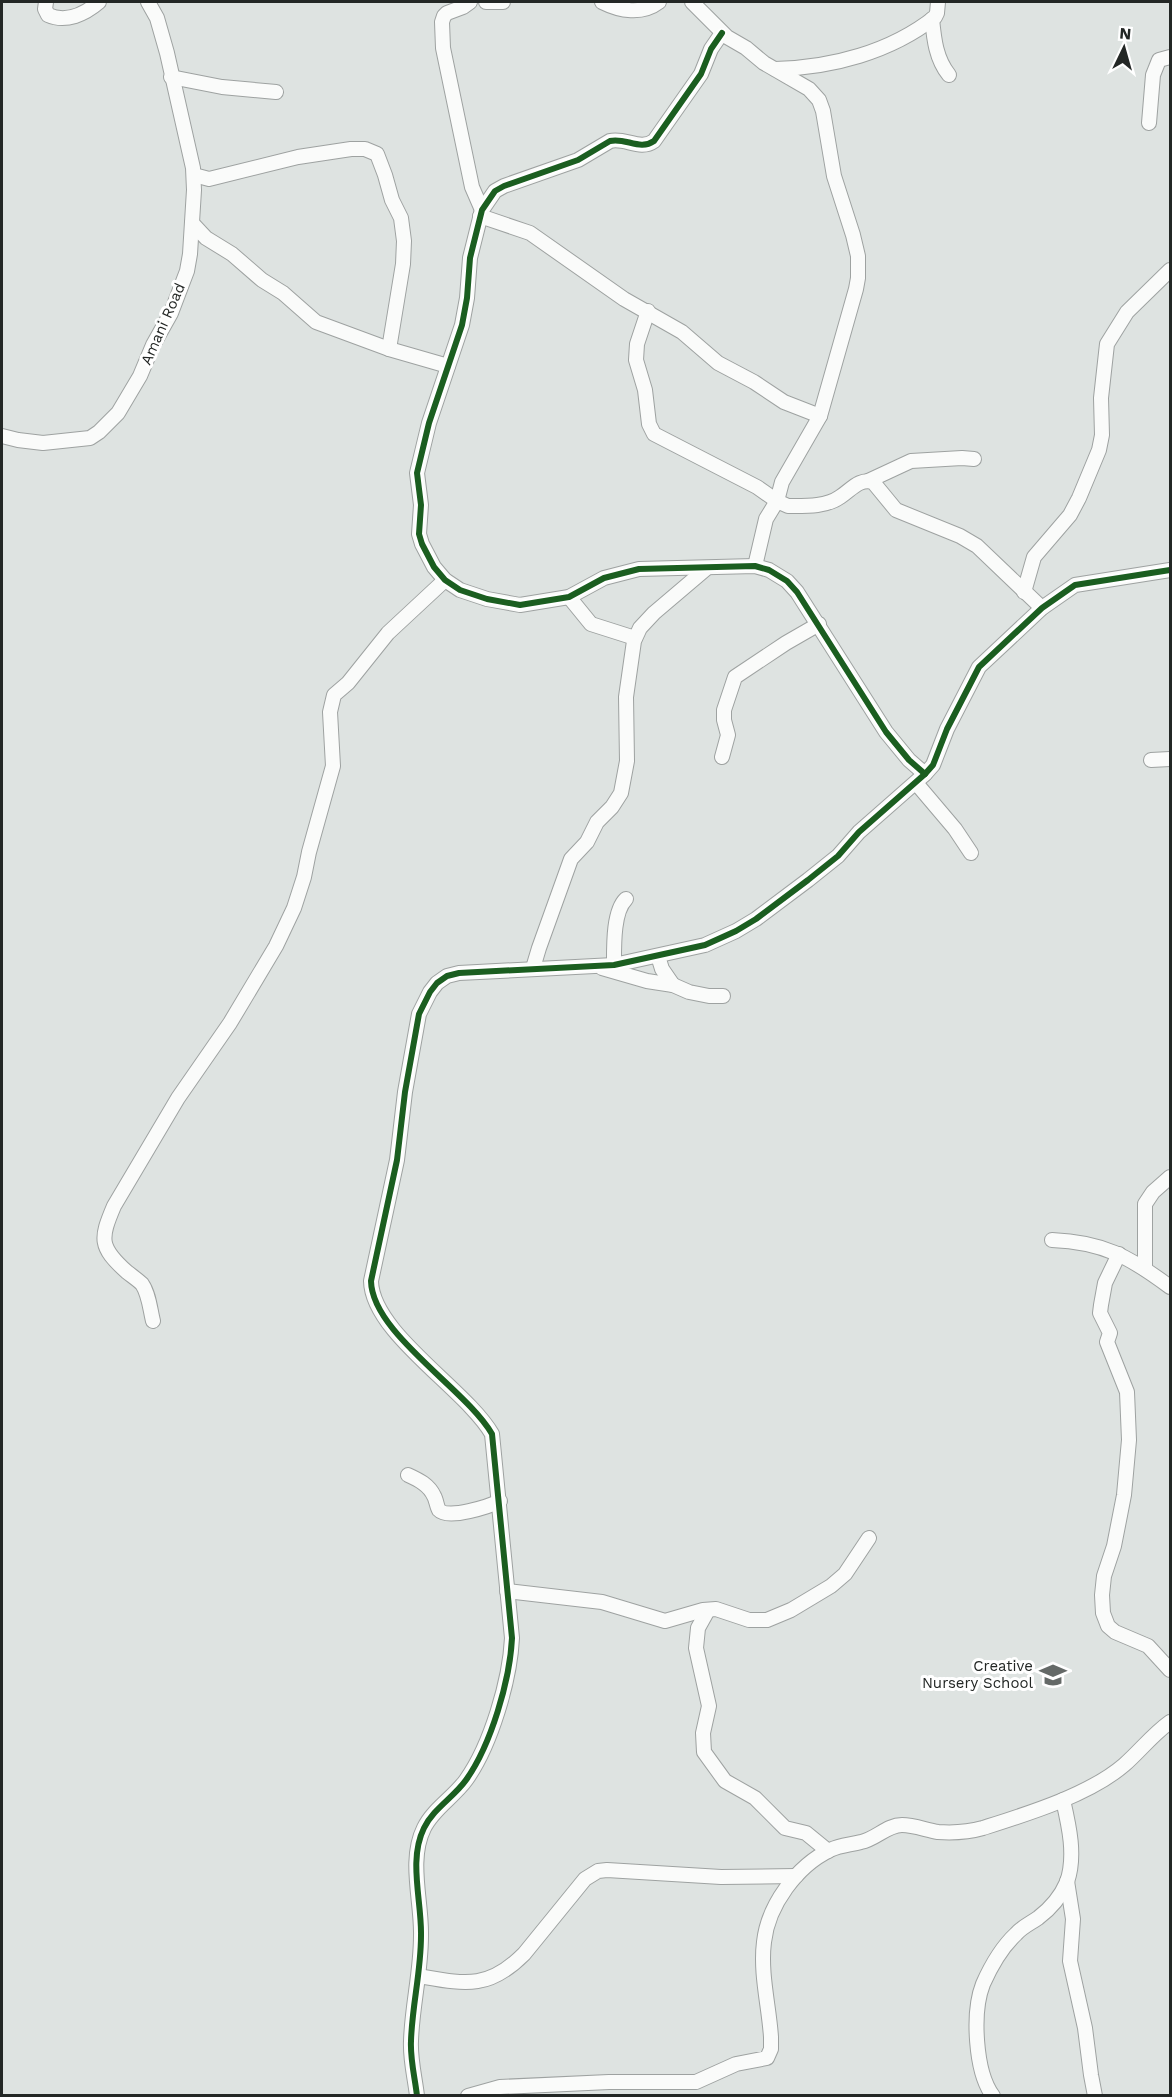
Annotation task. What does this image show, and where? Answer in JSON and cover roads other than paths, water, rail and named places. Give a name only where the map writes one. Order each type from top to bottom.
[{"type":"street","points":[[46,2],[45,9],[48,15],[62,18],[82,14],[99,2]]},
{"type":"street","name":"Amani Road","points":[[2,436],[43,443],[90,438],[99,432],[118,413],[140,376],[153,345],[171,313],[187,271],[194,175],[183,119],[157,18],[148,2]]},
{"type":"street","points":[[155,2],[157,18]]},
{"type":"street","points":[[470,2],[444,16],[442,22],[443,48],[472,187],[481,213],[530,233],[624,299],[682,332],[726,367],[784,402],[820,416]]},
{"type":"street","points":[[486,2],[503,2]]},
{"type":"street","points":[[602,2],[625,10],[639,9],[659,2]]},
{"type":"street","points":[[692,2],[722,33],[774,69],[809,89],[819,100],[834,176],[858,256],[856,289],[820,416],[782,482],[777,501],[763,526],[755,566]]},
{"type":"street","points":[[774,69],[800,69],[841,61],[901,39],[932,19],[937,13],[938,2]]},
{"type":"street","points":[[932,19],[938,55],[949,75]]},
{"type":"street","points":[[722,33],[711,49],[700,74],[654,141],[643,145],[610,141],[578,160],[495,191],[481,213],[470,258],[462,325],[429,423],[417,473],[421,505],[419,534],[422,544],[444,580],[460,590],[487,599],[520,605],[569,597],[604,578],[639,569],[755,566],[769,570],[797,592],[819,624],[861,696],[909,760],[971,853]]},
{"type":"street","points":[[1149,123],[1154,70],[1159,60],[1170,57]]},
{"type":"street","points":[[171,77],[222,87],[276,92]]},
{"type":"street","points":[[194,175],[209,179],[288,159],[351,150],[365,149],[377,154],[400,218],[404,241],[403,264],[389,349]]},
{"type":"street","points":[[192,223],[206,238],[232,254],[316,322],[389,349],[448,366]]},
{"type":"street","points":[[1024,592],[1034,557],[1070,514],[1099,450],[1102,435],[1101,398],[1107,344],[1126,312],[1170,270]]},
{"type":"street","points":[[648,311],[637,344],[636,360],[645,390],[652,431],[658,437],[693,452],[788,506],[830,502],[844,495],[857,484],[911,461],[974,459]]},
{"type":"street","points":[[868,481],[875,484],[896,510],[969,540],[1042,608]]},
{"type":"street","points":[[533,968],[572,859],[587,842],[597,822],[612,807],[621,793],[627,761],[626,697],[635,638],[640,628],[654,613],[707,568]]},
{"type":"street","points":[[417,2096],[410,2044],[422,1939],[416,1864],[420,1836],[424,1826],[467,1779],[485,1744],[506,1683],[511,1656],[511,1619],[492,1434],[488,1425],[410,1348],[393,1328],[374,1299],[371,1281],[398,1160],[405,1092],[419,1014],[430,992],[447,976],[459,973],[533,968],[614,965],[705,945],[736,931],[756,919],[838,856],[859,832],[921,779],[933,765],[947,729],[979,667],[1042,608],[1075,585],[1170,570]]},
{"type":"street","points":[[153,1321],[142,1284],[114,1260],[105,1246],[103,1236],[106,1224],[114,1206],[178,1098],[230,1023],[276,946],[294,908],[333,766],[330,712],[334,695],[348,683],[388,633],[444,580]]},
{"type":"street","points":[[569,597],[591,624],[635,638]]},
{"type":"street","points":[[722,757],[728,738],[724,710],[735,678],[786,643],[819,624]]},
{"type":"street","points":[[1151,760],[1170,759]]},
{"type":"street","points":[[614,965],[618,913],[626,898]]},
{"type":"street","points":[[658,956],[662,969],[673,985]]},
{"type":"street","points":[[597,966],[647,981],[673,985],[689,992],[723,996]]},
{"type":"street","points":[[1144,1269],[1145,1204],[1154,1191],[1170,1178]]},
{"type":"street","points":[[1052,1240],[1075,1241],[1119,1254],[1170,1287]]},
{"type":"street","points":[[1119,1254],[1105,1283],[1100,1313],[1110,1333],[1107,1342],[1127,1392],[1129,1455],[1120,1518],[1104,1576],[1103,1612],[1108,1626],[1115,1632],[1148,1646],[1170,1670]]},
{"type":"street","points":[[408,1474],[431,1490],[439,1510],[443,1512],[480,1509],[500,1500]]},
{"type":"street","points":[[507,1590],[602,1602],[665,1620],[708,1610],[725,1611],[749,1620],[767,1620],[776,1618],[831,1586],[845,1574],[869,1538]]},
{"type":"street","points":[[708,1610],[698,1628],[696,1648],[708,1695],[709,1714],[703,1743],[708,1760],[725,1781],[755,1798],[785,1828],[806,1833],[828,1851]]},
{"type":"street","points":[[468,2096],[500,2087],[696,2082],[736,2064],[767,2058],[771,2049],[771,2037],[764,1970],[766,1927],[780,1898],[796,1876],[828,1851],[847,1843],[860,1843],[874,1838],[893,1827],[902,1825],[938,1832],[965,1832],[981,1829],[1063,1800],[1124,1765],[1140,1747],[1170,1722]]},
{"type":"street","points":[[1063,1800],[1071,1854],[1067,1881],[1073,1919],[1070,1961],[1085,2028],[1095,2096]]},
{"type":"street","points":[[419,1977],[459,1984],[473,1983],[513,1965],[585,1879],[598,1871],[621,1870],[721,1877],[796,1876]]},
{"type":"street","points":[[993,2096],[984,2077],[977,2034],[982,1986],[1008,1942],[1017,1931],[1038,1918],[1050,1907],[1067,1881]]},
{"type":"place","name":"Creative Nursery School","points":[[1053,1675]]}]
